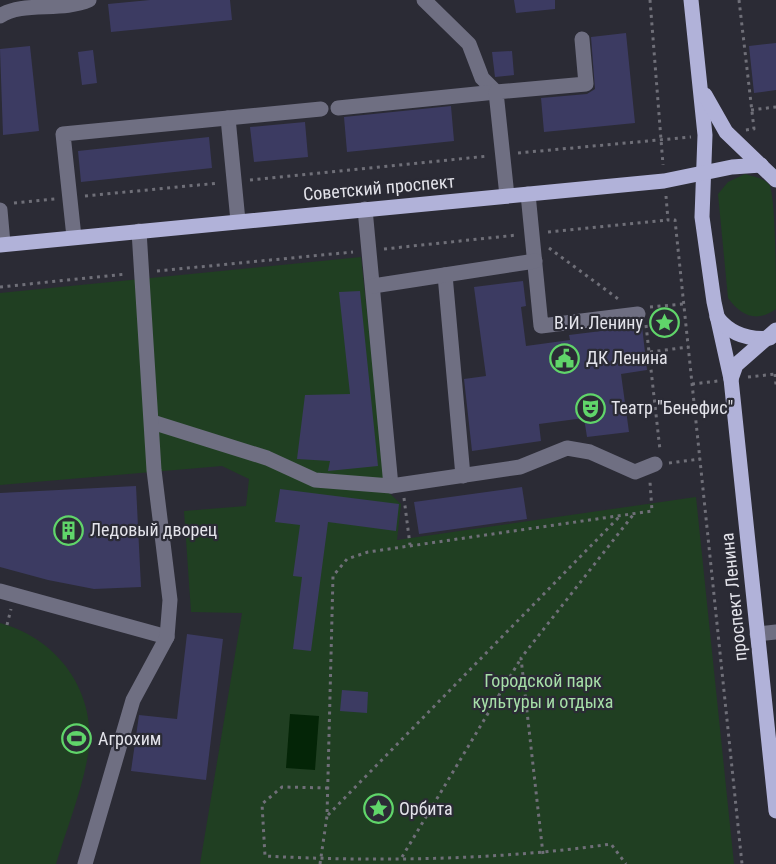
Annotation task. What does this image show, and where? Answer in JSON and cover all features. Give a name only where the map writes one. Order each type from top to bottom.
[{"type":"main road","name":"проспект Ленина","points":[[691,0],[705,135],[702,217],[716,315],[731,380],[776,811]]},
{"type":"main road","name":"проспект Ленина","points":[[699,75],[715,117],[726,132],[776,180]]},
{"type":"main road","name":"Советский проспект","points":[[2,244],[664,181],[761,165]]},
{"type":"main road","points":[[716,315],[734,332],[746,337],[773,335]]},
{"type":"main road","points":[[731,380],[736,365],[773,335]]},
{"type":"lane","points":[[0,16],[9,10],[66,7],[89,0]]},
{"type":"lane","points":[[424,0],[468,44],[482,78],[496,92],[507,196]]},
{"type":"lane","points":[[338,108],[586,84],[582,39]]},
{"type":"lane","points":[[74,237],[63,134],[321,109]]},
{"type":"lane","points":[[228,118],[238,221]]},
{"type":"lane","points":[[528,194],[541,326],[635,311]]},
{"type":"lane","points":[[2,244],[6,206]]},
{"type":"lane","points":[[365,209],[396,485]]},
{"type":"lane","points":[[85,864],[134,700],[167,637],[170,600],[154,471],[139,231]]},
{"type":"lane","points":[[373,286],[535,261]]},
{"type":"lane","points":[[445,275],[463,476]]},
{"type":"lane","points":[[152,422],[267,458],[315,480],[396,485],[519,467],[567,448],[590,452],[635,472],[655,464]]},
{"type":"lane","points":[[0,591],[167,637]]},
{"type":"lane","points":[[757,634],[776,632]]},
{"type":"path","points":[[650,0],[668,220]]},
{"type":"path","points":[[726,132],[754,129],[739,0]]},
{"type":"path","points":[[751,110],[776,107]]},
{"type":"path","points":[[6,206],[70,197],[705,135]]},
{"type":"path","points":[[0,287],[675,219],[742,864]]},
{"type":"path","points":[[320,864],[327,816],[333,576],[347,558],[368,552],[652,511],[650,481],[661,449],[646,319],[533,234]]},
{"type":"path","points":[[635,311],[684,304]]},
{"type":"path","points":[[650,352],[688,347]]},
{"type":"path","points":[[775,374],[776,385]]},
{"type":"path","points":[[655,464],[700,459]]},
{"type":"path","points":[[396,485],[410,546]]},
{"type":"path","points":[[402,857],[520,658],[634,513]]},
{"type":"path","points":[[327,816],[620,515]]},
{"type":"path","points":[[520,658],[543,854]]},
{"type":"path","points":[[328,788],[282,787],[262,804],[265,856],[321,859],[543,854],[611,844],[626,864]]},
{"type":"green space","points":[[745,174],[768,183],[772,196],[776,309],[762,316],[750,316],[744,313],[728,298],[718,194],[728,182]]},
{"type":"green space","name":"Городской парк культуры и отдыха","points":[[361,257],[386,490],[401,504],[397,540],[696,497],[734,864],[200,864],[242,613],[191,612],[184,511],[246,506],[249,479],[222,466],[0,485],[0,293]]},
{"type":"green space","points":[[0,623],[20,630],[54,654],[68,669],[86,706],[89,726],[87,762],[56,864],[0,864]]},
{"type":"shaded area","points":[[290,714],[319,716],[315,770],[286,768]]},
{"type":"building","points":[[150,0],[230,0],[232,20],[111,32],[108,4]]},
{"type":"building","points":[[514,0],[555,0],[555,9],[516,13]]},
{"type":"building","points":[[626,33],[635,123],[544,132],[541,98],[587,94],[595,89],[591,37]]},
{"type":"building","points":[[776,43],[776,90],[754,93],[749,46]]},
{"type":"building","points":[[30,46],[39,131],[3,135],[0,49]]},
{"type":"building","points":[[93,50],[97,83],[82,85],[78,52]]},
{"type":"building","points":[[512,51],[514,75],[495,77],[492,52]]},
{"type":"building","points":[[451,106],[454,141],[347,152],[344,117]]},
{"type":"building","points":[[305,122],[308,157],[254,162],[250,127]]},
{"type":"building","points":[[209,137],[212,168],[81,182],[78,151]]},
{"type":"building","name":"ДК Ленина","points":[[523,281],[526,306],[521,307],[526,346],[570,340],[569,335],[642,326],[647,370],[621,374],[629,432],[587,437],[584,418],[539,424],[541,441],[472,451],[464,379],[486,376],[474,287]]},
{"type":"building","points":[[360,291],[378,466],[328,471],[330,461],[297,459],[305,395],[350,394],[339,292]]},
{"type":"building","name":"Ледовый дворец","points":[[136,486],[141,587],[94,589],[0,567],[0,493]]},
{"type":"building","points":[[522,487],[527,519],[419,534],[414,502]]},
{"type":"building","points":[[280,489],[399,504],[396,531],[328,522],[311,651],[293,649],[302,577],[293,576],[300,525],[275,522]]},
{"type":"building","points":[[187,634],[223,639],[206,780],[131,771],[139,715],[177,719]]},
{"type":"building","points":[[342,690],[368,692],[367,713],[340,711]]},
{"type":"place","name":"В.И. Ленину","points":[[664,323]]},
{"type":"place","name":"ДК Ленина","points":[[565,358]]},
{"type":"place","name":"Театр \"Бенефис\"","points":[[590,408]]},
{"type":"place","name":"Ледовый дворец","points":[[69,530]]},
{"type":"place","name":"Агрохим","points":[[77,739]]},
{"type":"place","name":"Орбита","points":[[378,809]]}]
